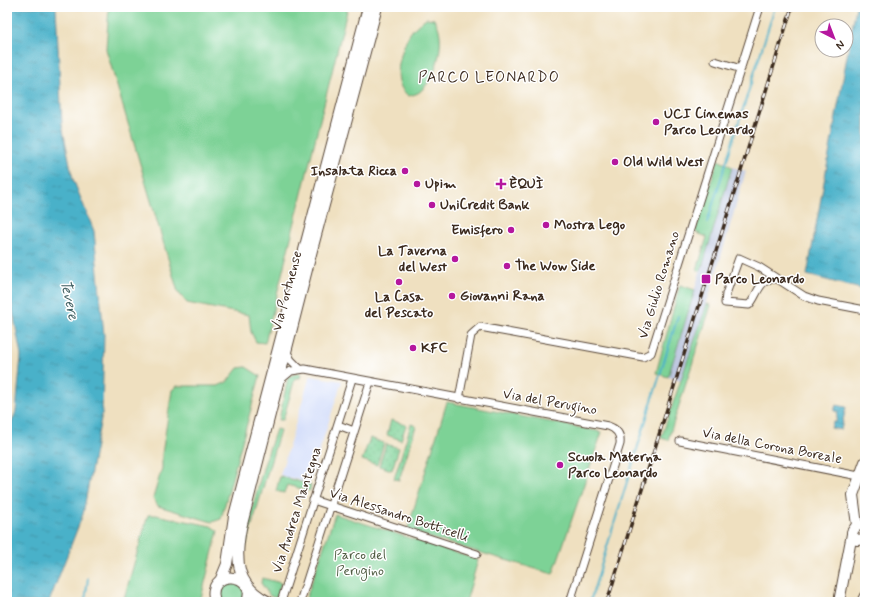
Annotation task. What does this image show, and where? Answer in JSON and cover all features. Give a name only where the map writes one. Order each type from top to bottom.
[{"type":"street","name":"Via Portuense","points":[[214,591],[228,564],[234,516],[368,7]]},
{"type":"street","name":"Via Portuense","points":[[247,602],[249,594],[240,573],[238,561],[239,537],[277,383],[377,7]]},
{"type":"street","name":"Via Giulio Romano","points":[[459,399],[471,335],[480,327],[643,357],[651,353],[760,7]]},
{"type":"street","points":[[715,61],[741,69]]},
{"type":"street","points":[[759,267],[763,277],[749,305],[725,303],[726,294],[740,258],[759,267],[804,296],[818,301],[865,310]]},
{"type":"street","points":[[759,286],[771,278],[776,279]]},
{"type":"street","points":[[286,349],[291,360],[300,369]]},
{"type":"street","points":[[277,383],[288,372],[300,369]]},
{"type":"street","name":"Via del Perugino","points":[[300,369],[610,426],[619,434],[620,444],[570,602]]},
{"type":"street","name":"Via Andrea Mantegna","points":[[281,602],[352,379]]},
{"type":"street","points":[[300,602],[370,382]]},
{"type":"street","points":[[338,425],[354,430]]},
{"type":"street","name":"Via della Corona Boreale","points":[[680,442],[859,476]]},
{"type":"street","points":[[839,602],[852,534],[854,528],[861,525],[853,499],[859,476],[865,462]]},
{"type":"street","name":"Via Alessandro Botticelli","points":[[314,500],[477,554]]},
{"type":"street","points":[[852,534],[857,540],[865,539]]},
{"type":"street","points":[[220,581],[230,577],[241,580],[259,596],[269,602]]},
{"type":"street","points":[[211,602],[214,591]]},
{"type":"street","points":[[214,591],[215,602]]},
{"type":"street","points":[[862,602],[865,596]]},
{"type":"shaded area","points":[[732,167],[746,171],[715,277],[682,381],[668,377]]},
{"type":"shaded area","points":[[310,376],[342,381],[309,483],[280,475]]},
{"type":"green space","points":[[109,7],[348,7],[265,343],[256,342],[251,332],[249,315],[187,303],[178,292],[106,49]]},
{"type":"green space","points":[[426,18],[434,19],[438,27],[440,47],[438,58],[435,69],[425,87],[418,93],[409,96],[403,91],[400,84],[398,67],[409,35]]},
{"type":"green space","points":[[718,160],[732,167],[701,271],[697,270],[707,237],[695,232]]},
{"type":"green space","points":[[680,285],[695,290],[668,377],[656,373]]},
{"type":"green space","points":[[707,304],[711,305],[668,440],[661,438]]},
{"type":"green space","points":[[246,367],[260,376],[221,519],[212,522],[158,506],[153,498],[162,468],[162,454],[172,390],[177,386],[218,386],[227,382],[238,368]]},
{"type":"green space","points":[[298,373],[301,374],[300,378],[295,378],[283,420],[279,420],[288,377]]},
{"type":"green space","points":[[447,402],[602,432],[553,574],[407,531]]},
{"type":"green space","points":[[391,420],[406,425],[401,440],[387,435]]},
{"type":"green space","points":[[411,424],[416,426],[399,480],[394,479]]},
{"type":"green space","points":[[276,429],[280,430],[243,556],[243,541],[264,465]]},
{"type":"green space","points":[[370,438],[384,443],[377,465],[362,460]]},
{"type":"green space","points":[[386,444],[399,448],[392,470],[379,466]]},
{"type":"green space","points":[[280,476],[311,485],[310,491],[287,485],[284,493],[276,491]]},
{"type":"green space","name":"Parco del Perugino","points":[[335,514],[478,560],[466,602],[305,602]]},
{"type":"green space","points":[[148,515],[156,515],[211,526],[218,531],[200,602],[123,602]]},
{"type":"green space","points":[[262,578],[281,583],[276,598],[270,596],[261,583]]},
{"type":"green space","points":[[225,582],[238,583],[244,590],[244,599],[242,602],[220,602],[218,592]]},
{"type":"water","name":"Tevere","points":[[7,7],[56,7],[62,125],[73,179],[94,231],[104,335],[102,413],[83,514],[49,602],[7,602],[7,435],[16,411],[21,356],[7,278]]},
{"type":"water","points":[[856,7],[865,7],[865,290],[807,275],[847,58],[854,58],[854,18]]},
{"type":"water","points":[[836,405],[846,407],[841,430],[831,428],[833,422],[836,422],[838,412],[834,411]]},
{"type":"waterway","points":[[707,223],[775,7]]},
{"type":"waterway","points":[[590,602],[678,316]]},
{"type":"waterway","points":[[85,602],[88,578]]},
{"type":"railway","points":[[607,602],[792,7]]},
{"type":"place","name":"UCI Cinemas Parco Leonardo","points":[[656,122]]},
{"type":"place","name":"Old Wild West","points":[[615,162]]},
{"type":"place","name":"Insalata Ricca","points":[[405,171]]},
{"type":"place","name":"Upim","points":[[417,184]]},
{"type":"place","name":"ÈQUÌ","points":[[501,184]]},
{"type":"place","name":"UniCredit Bank","points":[[432,205]]},
{"type":"place","name":"Mostra Lego","points":[[546,225]]},
{"type":"place","name":"Emisfero","points":[[511,230]]},
{"type":"place","name":"La Taverna del West","points":[[455,259]]},
{"type":"place","name":"The Wow Side","points":[[507,266]]},
{"type":"place","name":"Parco Leonardo","points":[[706,279]]},
{"type":"place","name":"La Casa del Pescato","points":[[399,282]]},
{"type":"place","name":"Giovanni Rana","points":[[452,296]]},
{"type":"place","name":"KFC","points":[[413,348]]},
{"type":"place","name":"Scuola Materna Parco Leonardo","points":[[560,465]]},
{"type":"district","name":"PARCO LEONARDO","points":[[489,78]]}]
